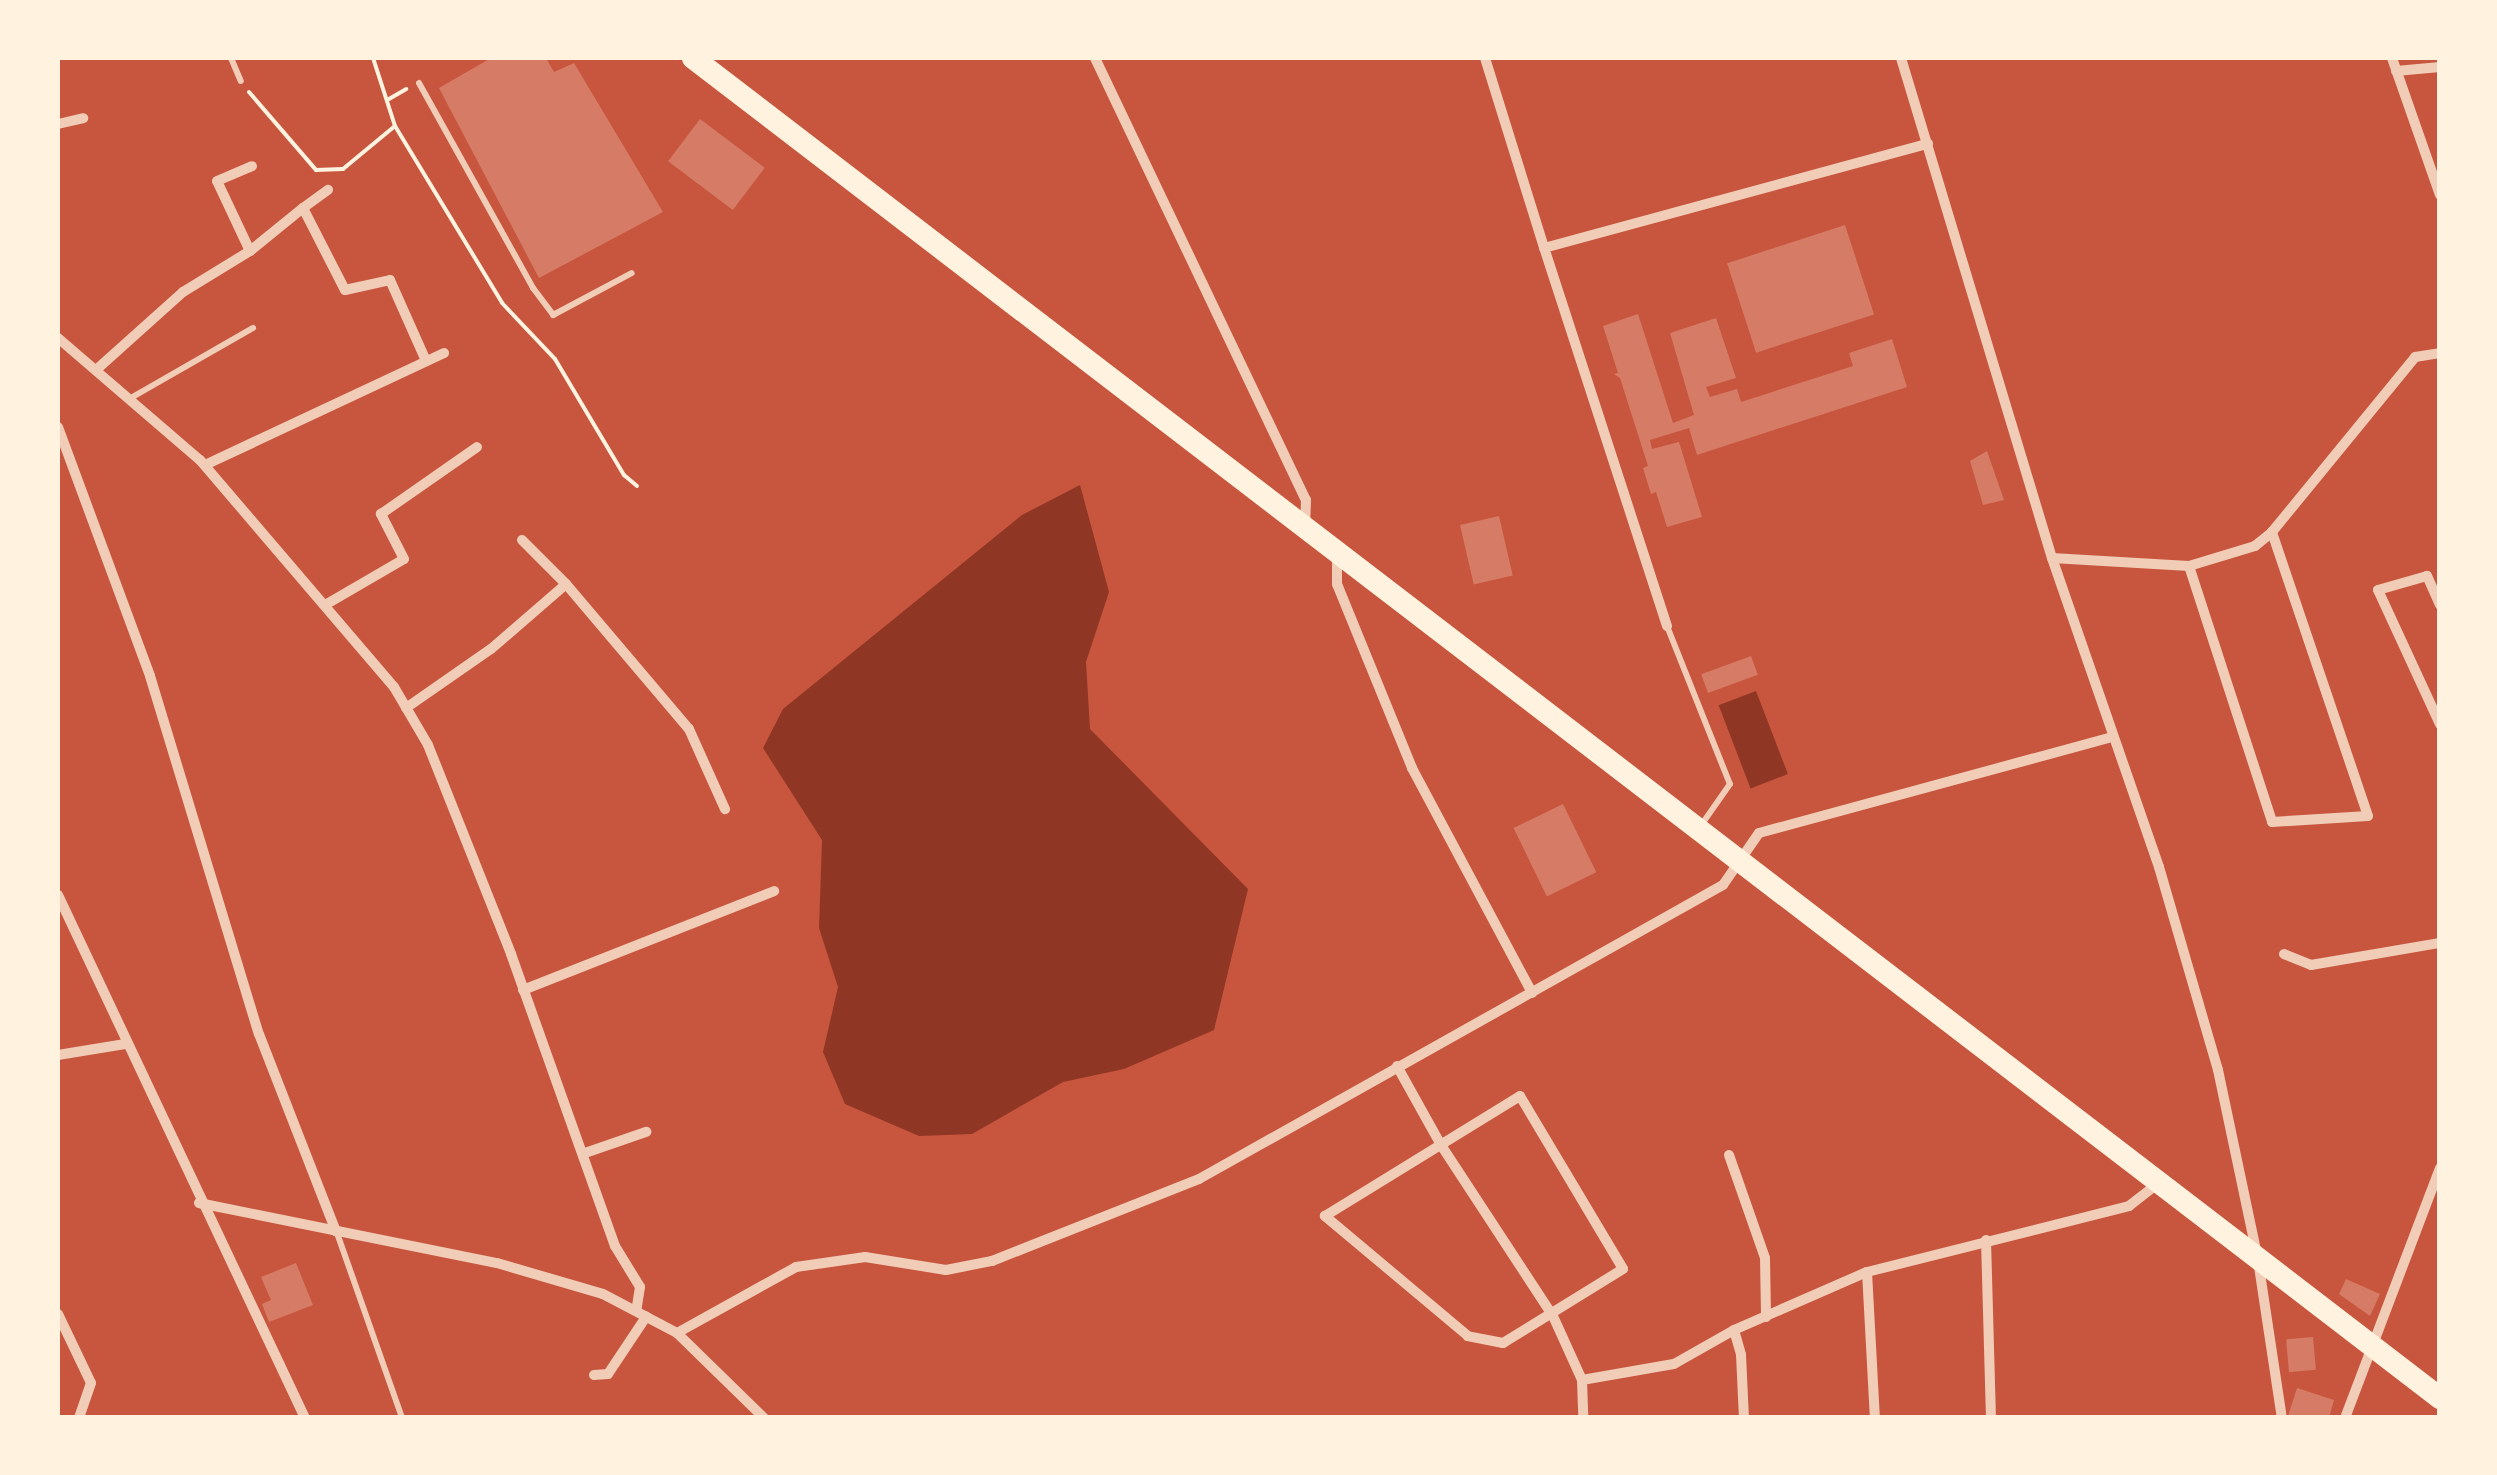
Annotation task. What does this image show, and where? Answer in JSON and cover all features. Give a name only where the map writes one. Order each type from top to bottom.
[{"type":"highway","points":[[693,58],[2440,1398]]},
{"type":"street","points":[[1095,58],[1306,500],[1304,529]]},
{"type":"street","points":[[1486,58],[1667,626]]},
{"type":"street","points":[[1901,58],[2052,558],[2159,867],[2218,1070],[2258,1260],[2282,1418]]},
{"type":"street","points":[[2392,58],[2440,195]]},
{"type":"street","points":[[2396,71],[2440,67]]},
{"type":"street","points":[[58,124],[83,118]]},
{"type":"street","points":[[1544,248],[1928,144]]},
{"type":"street","points":[[250,250],[217,181],[252,166]]},
{"type":"street","points":[[96,370],[183,292],[250,250],[328,190]]},
{"type":"street","points":[[303,208],[345,290],[390,280],[426,361]]},
{"type":"street","points":[[58,338],[205,465],[324,605],[406,708],[428,745],[586,1153],[616,1246],[640,1286],[641,1314],[608,1374],[594,1375]]},
{"type":"street","points":[[205,465],[444,353]]},
{"type":"street","points":[[2052,558],[2189,566],[2256,546],[2272,532],[2415,357],[2440,354]]},
{"type":"street","points":[[58,427],[150,676],[259,1034],[336,1232]]},
{"type":"street","points":[[324,605],[404,559],[381,514],[477,447]]},
{"type":"street","points":[[2189,566],[2272,822],[2368,816],[2272,532]]},
{"type":"street","points":[[522,540],[566,584],[689,729],[724,809]]},
{"type":"street","points":[[1337,554],[1338,584],[1412,768],[1532,993]]},
{"type":"street","points":[[2440,605],[2426,576],[2378,590],[2440,724]]},
{"type":"street","points":[[406,708],[492,650],[566,584]]},
{"type":"street","points":[[677,1333],[796,1267],[865,1257],[946,1270],[992,1260],[1199,1179],[1723,884],[1760,833],[2114,736]]},
{"type":"street","points":[[524,990],[774,891]]},
{"type":"street","points":[[58,895],[304,1418]]},
{"type":"street","points":[[2284,954],[2310,965],[2440,944]]},
{"type":"street","points":[[58,1055],[125,1044]]},
{"type":"street","points":[[1397,1066],[1441,1144],[1553,1316],[1582,1380],[1583,1418]]},
{"type":"street","points":[[1520,1096],[1623,1269],[1553,1316],[1503,1344],[1468,1336],[1325,1216],[1520,1096]]},
{"type":"street","points":[[586,1153],[646,1132]]},
{"type":"street","points":[[1729,1155],[1765,1258],[1766,1317]]},
{"type":"street","points":[[2344,1418],[2440,1168]]},
{"type":"street","points":[[1582,1380],[1674,1364],[1734,1330],[1866,1272],[2130,1206],[2157,1184]]},
{"type":"street","points":[[200,1202],[497,1263],[604,1294],[677,1333],[760,1414]]},
{"type":"street","points":[[1986,1240],[1992,1418]]},
{"type":"street","points":[[1866,1272],[1874,1418]]},
{"type":"street","points":[[58,1314],[91,1383],[79,1418]]},
{"type":"street","points":[[1734,1330],[1741,1355],[1744,1418]]},
{"type":"lane","points":[[230,58],[241,81]]},
{"type":"lane","points":[[419,83],[532,288],[553,315],[632,273]]},
{"type":"lane","points":[[129,398],[253,328]]},
{"type":"lane","points":[[1667,626],[1730,784],[1698,828]]},
{"type":"lane","points":[[336,1232],[402,1418]]},
{"type":"lane","points":[[744,1418],[760,1414]]},
{"type":"lane","points":[[626,1418],[656,1418]]},
{"type":"path","points":[[374,58],[396,126],[502,304],[555,360],[624,475],[637,486]]},
{"type":"path","points":[[241,81],[283,137],[316,170],[343,168],[396,126]]},
{"type":"shaded area","points":[[1080,485],[1109,592],[1086,662],[1090,729],[1248,889],[1214,1030],[1124,1069],[1063,1082],[972,1134],[919,1136],[845,1104],[823,1052],[838,987],[819,928],[822,840],[763,748],[783,709],[1022,515]]},
{"type":"shaded area","points":[[1756,691],[1788,774],[1751,788],[1719,705]]},
{"type":"building","points":[[491,58],[546,58],[554,72],[574,63],[663,212],[539,278],[439,88]]},
{"type":"building","points":[[700,119],[765,168],[733,210],[668,161]]},
{"type":"building","points":[[1845,225],[1874,314],[1756,353],[1727,263]]},
{"type":"building","points":[[1638,314],[1673,423],[1694,415],[1670,333],[1716,318],[1736,378],[1706,387],[1710,397],[1737,389],[1741,402],[1853,366],[1849,353],[1892,339],[1907,387],[1697,455],[1689,428],[1650,440],[1652,449],[1679,442],[1702,517],[1667,527],[1656,492],[1651,494],[1643,468],[1648,466],[1620,378],[1614,374],[1618,373],[1603,326]]},
{"type":"building","points":[[1987,451],[2004,500],[1983,505],[1970,461]]},
{"type":"building","points":[[1499,516],[1513,575],[1474,584],[1460,525]]},
{"type":"building","points":[[1751,656],[1758,675],[1708,693],[1701,674]]},
{"type":"building","points":[[1563,804],[1596,872],[1547,896],[1514,828]]},
{"type":"building","points":[[296,1263],[313,1305],[269,1322],[262,1304],[271,1300],[261,1277]]},
{"type":"building","points":[[2346,1279],[2380,1294],[2370,1316],[2339,1294]]},
{"type":"building","points":[[2313,1337],[2316,1370],[2289,1372],[2286,1339]]},
{"type":"building","points":[[2297,1388],[2334,1400],[2329,1418],[2288,1416]]}]
